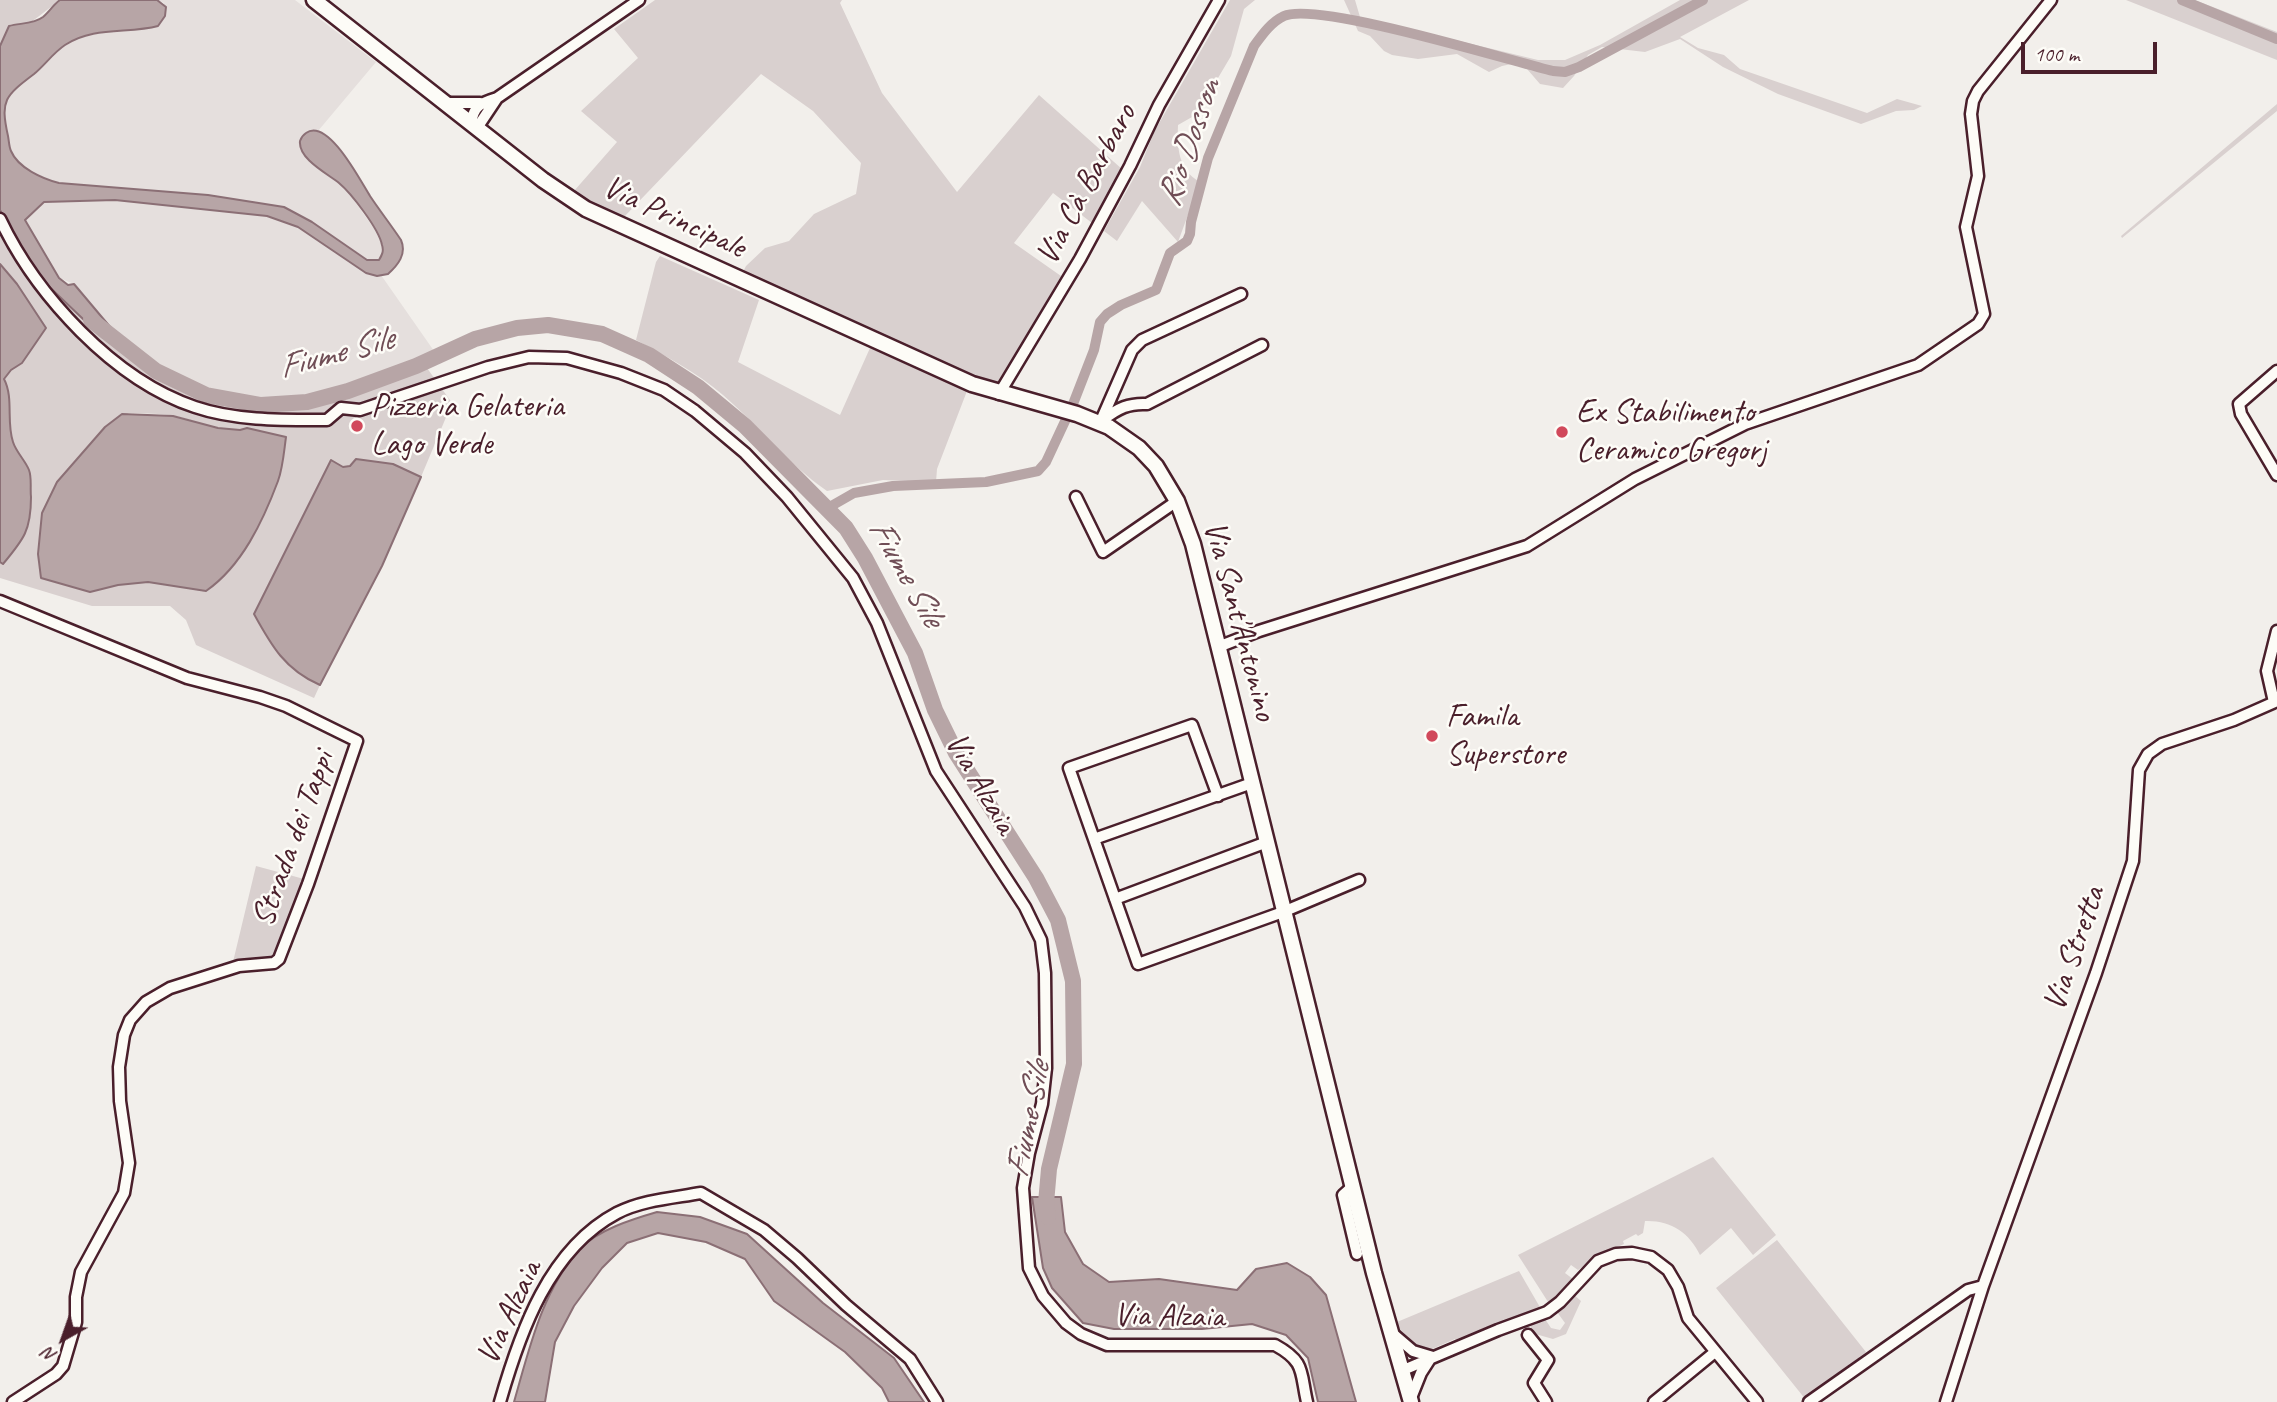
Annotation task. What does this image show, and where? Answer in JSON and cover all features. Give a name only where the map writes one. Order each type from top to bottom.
[{"type":"main road","name":"Via Principale","points":[[314,0],[566,197],[586,209],[924,363],[999,394],[1055,408]]},
{"type":"main road","name":"Via Sant'Antonino","points":[[1055,408],[1077,414],[1119,433],[1148,457],[1177,501],[1193,544],[1352,1187],[1411,1402]]},
{"type":"street","points":[[620,0],[624,11]]},
{"type":"street","points":[[474,125],[497,98],[639,0]]},
{"type":"street","name":"Via Cà Barbaro","points":[[999,394],[1080,259],[1130,166],[1158,105],[1219,0]]},
{"type":"street","points":[[1218,647],[1259,631],[1527,546],[1634,479],[1745,424],[1918,365],[1978,324],[1984,314],[1966,227],[1978,176],[1971,114],[1973,102],[1978,91],[2051,0]]},
{"type":"street","points":[[445,103],[480,103],[497,98]]},
{"type":"street","points":[[474,125],[475,108],[480,103]]},
{"type":"street","name":"Via Alzaia","points":[[0,219],[24,263],[58,307],[116,362],[159,391],[203,409],[261,418],[327,420],[341,408],[360,410],[480,370],[529,357],[567,358],[621,373],[664,390],[695,411],[745,453],[787,497],[853,578],[877,623],[936,771],[1026,907],[1041,940],[1045,974],[1046,1068],[1042,1104],[1023,1188],[1029,1268],[1038,1287],[1066,1324],[1107,1345],[1276,1345],[1295,1358],[1301,1368],[1307,1402]]},
{"type":"street","points":[[1100,423],[1132,349],[1142,340],[1241,294]]},
{"type":"street","points":[[1100,423],[1125,406],[1132,403],[1147,404],[1262,345]]},
{"type":"street","points":[[2277,371],[2239,404],[2241,414],[2277,475]]},
{"type":"street","points":[[1076,498],[1103,552],[1177,501]]},
{"type":"street","name":"Strada dei Tappi","points":[[0,601],[187,678],[286,706],[357,741],[308,884],[277,962],[239,966],[170,988],[146,1002],[130,1020],[124,1035],[119,1067],[120,1101],[129,1163],[124,1193],[81,1272],[76,1297],[76,1322],[63,1366],[56,1374],[13,1402]]},
{"type":"street","name":"Via Stretta","points":[[1946,1402],[1983,1286],[2096,974],[2133,861],[2137,779],[2142,761],[2162,744],[2234,720],[2275,701],[2267,671],[2277,631]]},
{"type":"street","points":[[1218,796],[1192,724],[1069,768],[1138,964],[1283,912],[1359,880]]},
{"type":"street","points":[[1094,839],[1252,783]]},
{"type":"street","points":[[1115,899],[1267,842]]},
{"type":"street","name":"Via Sant'Antonino","points":[[1352,1187],[1343,1195],[1357,1254]]},
{"type":"street","name":"Via Alzaia","points":[[500,1402],[517,1349],[543,1290],[578,1243],[617,1213],[657,1200],[701,1193],[764,1230],[797,1258],[820,1282],[910,1359],[937,1402]]},
{"type":"street","points":[[1401,1371],[1547,1312],[1560,1302],[1598,1261],[1628,1252],[1651,1257],[1668,1270],[1678,1287],[1688,1318],[1757,1402]]},
{"type":"street","points":[[1809,1402],[1968,1290],[1983,1286]]},
{"type":"street","points":[[1390,1331],[1413,1351],[1432,1358]]},
{"type":"street","points":[[1528,1335],[1548,1360],[1534,1383],[1546,1402]]},
{"type":"street","points":[[1654,1402],[1716,1352]]},
{"type":"street","points":[[1411,1402],[1421,1373],[1432,1358]]},
{"type":"shaded area","points":[[0,0],[60,0],[0,46]]},
{"type":"shaded area","points":[[60,0],[157,0],[166,7],[165,16],[158,26],[88,35],[65,45],[11,94],[5,106],[9,146],[14,157],[25,168],[59,183],[208,195],[284,207],[312,222],[367,260],[379,260],[383,249],[380,238],[364,212],[339,183],[309,160],[301,148],[301,139],[306,133],[315,131],[324,134],[343,153],[401,240],[402,255],[395,267],[388,274],[377,276],[366,273],[298,227],[267,216],[115,200],[44,202],[25,220],[59,278],[68,285],[74,284],[111,328],[103,338],[29,265],[0,210],[0,46],[9,26],[39,19]]},
{"type":"shaded area","points":[[157,0],[295,0],[376,62],[318,131],[307,132],[301,148],[316,167],[348,192],[373,227],[382,244],[379,259],[367,260],[312,222],[284,207],[208,195],[59,183],[46,180],[16,160],[11,151],[4,116],[5,101],[9,93],[37,72],[66,44],[82,37],[158,25],[164,3]]},
{"type":"shaded area","points":[[655,0],[842,0],[840,3],[882,93],[957,192],[1039,95],[1123,170],[1092,223],[1053,193],[1014,243],[1061,276],[997,386],[742,274],[746,266],[765,248],[789,241],[814,214],[856,194],[861,163],[813,111],[761,74],[624,217],[624,221],[593,206],[574,191],[617,142],[581,111],[638,58],[614,29]]},
{"type":"shaded area","points":[[1230,0],[1255,0],[1244,9],[1231,56],[1218,78],[1217,92],[1199,113],[1178,125],[1180,157],[1187,171],[1200,182],[1178,242],[1142,201],[1117,241],[1104,231],[1140,167],[1154,132]]},
{"type":"shaded area","points":[[1344,0],[1355,0],[1360,17],[1538,60],[1565,60],[1600,45],[1680,0],[1749,0],[1680,37],[1698,48],[1724,55],[1740,69],[1867,113],[1897,99],[1922,106],[1914,110],[1896,111],[1861,124],[1778,94],[1723,67],[1680,39],[1645,52],[1602,47],[1588,55],[1563,88],[1540,84],[1521,62],[1489,72],[1457,54],[1418,59],[1392,55],[1384,51],[1370,36],[1358,31]]},
{"type":"shaded area","points":[[2126,0],[2195,0],[2277,32],[2277,60]]},
{"type":"shaded area","points":[[2277,104],[2277,111],[2122,238],[2121,236]]},
{"type":"shaded area","points":[[95,199],[267,216],[298,227],[366,273],[381,275],[434,351],[380,377],[301,400],[243,403],[202,395],[175,385],[135,362],[105,335],[96,310],[74,284],[59,278],[25,219],[44,202]]},
{"type":"shaded area","points":[[0,210],[29,265],[103,338],[138,365],[173,384],[209,398],[248,405],[301,406],[427,368],[452,403],[421,477],[393,464],[356,459],[350,466],[343,467],[331,460],[296,670],[320,685],[314,698],[196,645],[186,620],[170,606],[92,606],[0,578],[0,562],[3,564],[25,534],[30,518],[31,497],[29,470],[14,446],[11,434],[9,394],[4,379],[11,370],[23,363],[46,328],[17,284],[0,264]],"holes":[[[129,413],[175,416],[229,429],[247,428],[279,478],[239,560],[206,590],[148,582],[118,585],[90,592],[105,427]]]},
{"type":"shaded area","points":[[660,256],[759,300],[738,362],[840,415],[870,348],[967,391],[937,469],[936,482],[883,480],[827,491],[799,469],[713,387],[681,365],[636,340],[656,262]]},
{"type":"shaded area","points":[[0,264],[17,284],[46,328],[22,363],[4,379],[9,394],[11,434],[14,446],[29,470],[31,497],[30,518],[25,534],[3,564],[0,562]]},
{"type":"shaded area","points":[[122,414],[173,416],[218,428],[247,428],[286,437],[280,476],[258,527],[241,556],[219,581],[206,591],[148,582],[118,585],[90,592],[41,578],[38,554],[42,513],[57,482],[105,427]]},
{"type":"shaded area","points":[[356,459],[393,464],[421,477],[382,566],[320,685],[297,672],[280,656],[254,614],[331,460],[343,467],[350,466]]},
{"type":"shaded area","points":[[311,865],[275,962],[232,966],[256,866],[304,879]]},
{"type":"shaded area","points":[[1713,1157],[1776,1235],[1753,1255],[1731,1228],[1700,1255],[1696,1247],[1678,1229],[1663,1223],[1645,1221],[1643,1233],[1638,1236],[1636,1234],[1623,1241],[1624,1244],[1599,1255],[1578,1270],[1571,1265],[1565,1273],[1573,1279],[1550,1305],[1518,1255]]},
{"type":"shaded area","points":[[1032,1197],[1061,1197],[1065,1232],[1083,1264],[1109,1282],[1159,1279],[1237,1290],[1256,1269],[1287,1263],[1310,1277],[1326,1295],[1356,1402],[1318,1402],[1308,1358],[1286,1335],[1252,1324],[1202,1329],[1114,1329],[1083,1323],[1052,1288],[1043,1268]]},
{"type":"shaded area","points":[[657,1212],[700,1217],[747,1234],[823,1303],[894,1358],[924,1402],[889,1402],[882,1388],[845,1352],[774,1301],[745,1259],[706,1242],[658,1233],[627,1243],[602,1268],[574,1306],[555,1342],[545,1402],[514,1402],[538,1321],[567,1265],[587,1242],[596,1236]]},
{"type":"shaded area","points":[[1777,1240],[1866,1352],[1806,1400],[1716,1288]]},
{"type":"shaded area","points":[[1519,1271],[1541,1309],[1457,1342],[1455,1339],[1432,1349],[1434,1352],[1415,1347],[1399,1328],[1397,1322]]},
{"type":"shaded area","points":[[1573,1294],[1581,1301],[1566,1334],[1553,1339],[1532,1333],[1530,1324],[1545,1319],[1551,1328],[1560,1330],[1565,1323],[1557,1312]]},
{"type":"waterway","name":"Rio Dosson","points":[[826,509],[854,493],[893,486],[986,482],[1038,471],[1046,462],[1073,404],[1094,350],[1100,322],[1121,305],[1156,290],[1170,253],[1187,241],[1208,158],[1254,46],[1267,29],[1284,16],[1303,14],[1372,24],[1565,72],[1703,0]]},
{"type":"waterway","name":"Rio Dosson","points":[[2182,0],[2277,39]]},
{"type":"waterway","name":"Fiume Sile","points":[[91,320],[156,371],[206,395],[261,405],[307,402],[348,391],[416,366],[475,339],[517,328],[548,325],[602,334],[649,355],[698,387],[745,426],[846,528],[865,558],[915,653],[935,710],[956,753],[1036,878],[1058,920],[1073,981],[1074,1064],[1049,1169],[1046,1203],[1048,1217]]},
{"type":"place","name":"Pizzeria Gelateria Lago Verde","points":[[357,426]]},
{"type":"place","name":"Ex Stabilimento Ceramico Gregorj","points":[[1562,432]]},
{"type":"place","name":"Famila Superstore","points":[[1432,736]]}]
